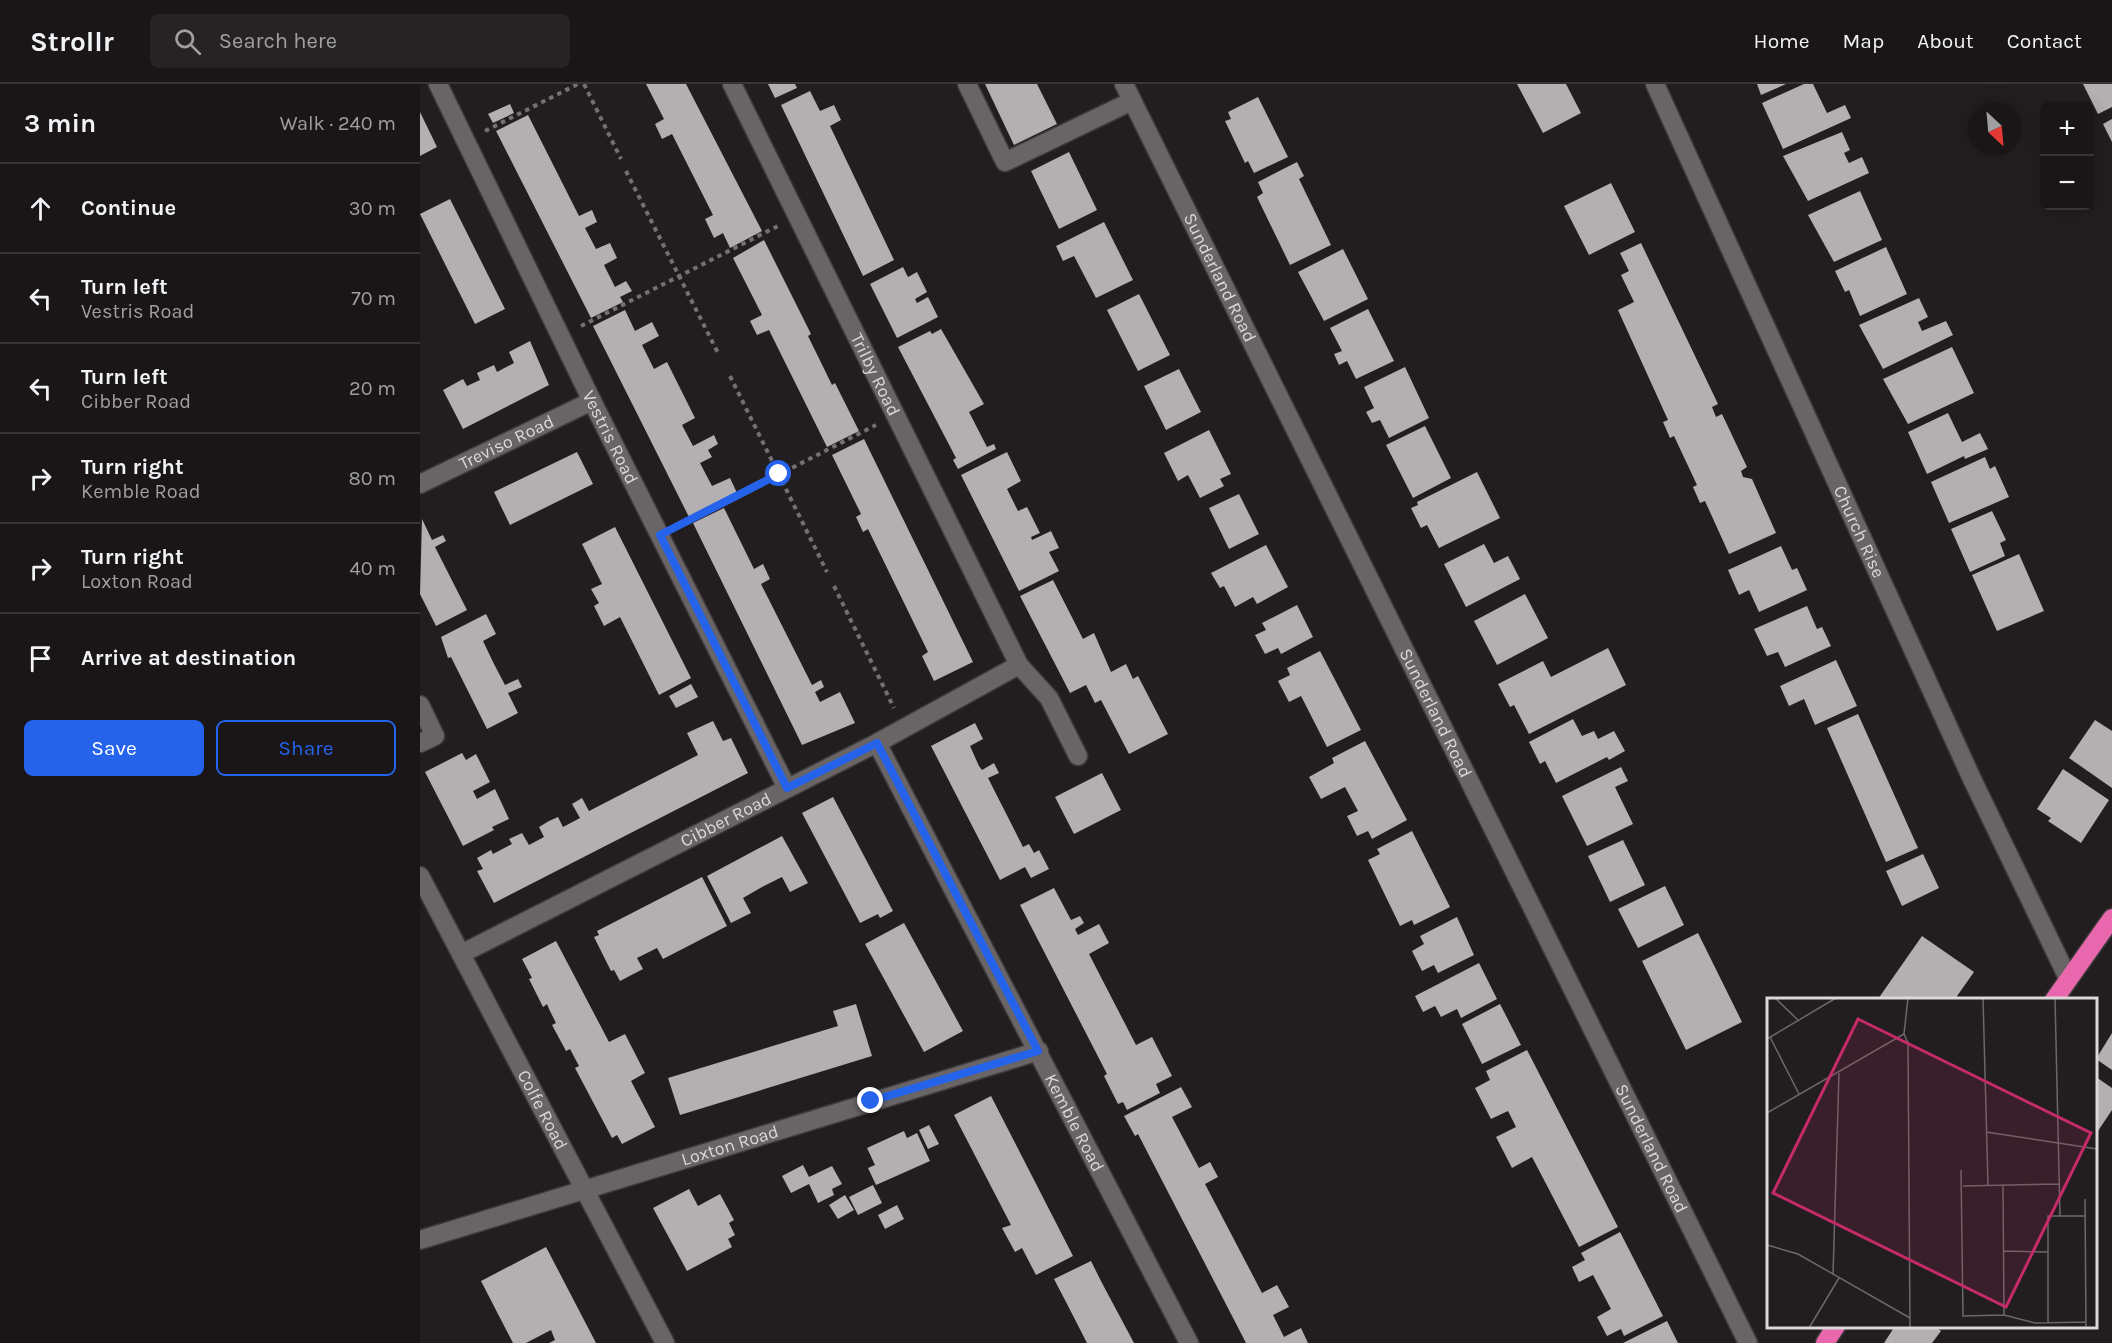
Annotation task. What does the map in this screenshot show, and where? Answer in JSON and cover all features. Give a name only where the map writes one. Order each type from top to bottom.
[{"type":"highway","points":[[2055,998],[2112,918]]},
{"type":"highway","points":[[1825,1343],[1835,1328]]},
{"type":"street","name":"Vestris Road","points":[[438,84],[592,401],[787,788]]},
{"type":"street","name":"Trilby Road","points":[[732,84],[1019,665],[1049,698],[1078,756]]},
{"type":"street","points":[[968,84],[1005,162],[1132,101]]},
{"type":"street","name":"Sunderland Road","points":[[1124,84],[1748,1343]]},
{"type":"street","name":"Church Rise","points":[[1655,84],[1972,778],[2068,978]]},
{"type":"street","name":"Treviso Road","points":[[420,484],[592,401]]},
{"type":"street","name":"Cibber Road","points":[[461,954],[877,743],[1019,665]]},
{"type":"street","points":[[420,705],[435,736],[420,743]]},
{"type":"street","name":"Kemble Road","points":[[877,743],[1188,1343]]},
{"type":"street","name":"Colfe Road","points":[[420,876],[665,1343]]},
{"type":"street","name":"Loxton Road","points":[[420,1240],[1038,1051]]},
{"type":"path","points":[[466,141],[578,84]]},
{"type":"path","points":[[584,84],[621,159]]},
{"type":"path","points":[[626,171],[719,355]]},
{"type":"path","points":[[561,336],[797,216]]},
{"type":"path","points":[[730,376],[827,572]]},
{"type":"path","points":[[660,535],[896,415]]},
{"type":"path","points":[[834,586],[904,728]]},
{"type":"building","points":[[646,84],[686,84],[762,231],[730,248],[723,233],[714,238],[705,219],[713,215],[672,134],[662,139],[655,124],[664,119]]},
{"type":"building","points":[[768,84],[795,84],[797,88],[775,98]]},
{"type":"building","points":[[985,84],[1037,84],[1057,124],[1014,145]]},
{"type":"building","points":[[1517,84],[1566,84],[1581,113],[1543,133]]},
{"type":"building","points":[[1757,84],[1786,84],[1761,95]]},
{"type":"building","points":[[1804,84],[1813,84],[1827,113],[1845,105],[1851,118],[1783,149],[1762,103]]},
{"type":"building","points":[[2083,84],[2112,84],[2112,107],[2098,114]]},
{"type":"building","points":[[810,91],[820,111],[834,105],[841,120],[830,126],[894,260],[863,276],[781,105]]},
{"type":"building","points":[[1258,97],[1288,157],[1254,173],[1248,161],[1245,163],[1225,121],[1231,119],[1228,112]]},
{"type":"building","points":[[510,104],[514,113],[493,123],[488,114]]},
{"type":"building","points":[[420,112],[437,147],[420,156]]},
{"type":"building","points":[[528,115],[579,216],[592,210],[597,222],[585,228],[596,249],[610,243],[617,258],[604,265],[615,287],[626,281],[632,291],[620,297],[623,302],[591,318],[496,131]]},
{"type":"building","points":[[2112,119],[2112,142],[2103,124]]},
{"type":"building","points":[[1842,132],[1850,150],[1844,153],[1849,163],[1862,157],[1869,173],[1808,201],[1783,156]]},
{"type":"building","points":[[1069,152],[1097,210],[1059,229],[1031,171]]},
{"type":"building","points":[[1297,162],[1304,176],[1299,179],[1331,245],[1290,265],[1257,197],[1263,193],[1258,182]]},
{"type":"building","points":[[1611,183],[1635,232],[1589,255],[1564,206]]},
{"type":"building","points":[[1860,191],[1882,240],[1834,262],[1808,215]]},
{"type":"building","points":[[450,199],[505,309],[475,324],[420,214]]},
{"type":"building","points":[[1104,222],[1133,280],[1096,298],[1074,256],[1063,261],[1056,246]]},
{"type":"building","points":[[764,240],[811,334],[808,336],[832,385],[835,383],[859,431],[827,447],[769,330],[757,335],[750,321],[762,315],[733,258]]},
{"type":"building","points":[[1641,243],[1718,404],[1712,407],[1716,417],[1722,414],[1747,467],[1741,471],[1743,477],[1752,479],[1776,533],[1729,554],[1705,501],[1700,503],[1693,487],[1697,485],[1674,436],[1670,438],[1663,422],[1668,420],[1618,310],[1634,302],[1621,275],[1629,271],[1620,253]]},
{"type":"building","points":[[1886,247],[1907,294],[1860,316],[1849,290],[1845,292],[1835,271]]},
{"type":"building","points":[[1343,249],[1368,299],[1324,321],[1298,272]]},
{"type":"building","points":[[903,267],[908,277],[917,272],[927,292],[915,299],[917,303],[928,297],[938,317],[897,338],[870,284]]},
{"type":"building","points":[[1139,294],[1170,355],[1138,371],[1107,310]]},
{"type":"building","points":[[1919,298],[1928,317],[1918,322],[1922,331],[1946,321],[1953,335],[1883,369],[1859,325]]},
{"type":"building","points":[[1368,309],[1394,361],[1356,379],[1347,361],[1339,365],[1334,354],[1342,351],[1330,328]]},
{"type":"building","points":[[625,310],[635,331],[652,322],[659,336],[642,345],[654,369],[667,362],[695,418],[682,425],[693,446],[714,435],[718,444],[708,450],[712,457],[700,463],[712,486],[730,478],[737,493],[689,517],[593,326]]},
{"type":"building","points":[[941,329],[984,404],[969,412],[987,447],[994,444],[996,449],[958,469],[953,460],[956,458],[898,347],[930,331],[932,334]]},
{"type":"building","points":[[530,341],[549,385],[463,429],[443,390],[463,379],[467,386],[480,380],[477,373],[494,365],[497,372],[514,363],[509,352]]},
{"type":"building","points":[[1952,347],[1974,393],[1908,424],[1883,379]]},
{"type":"building","points":[[1405,367],[1429,418],[1389,438],[1380,420],[1372,423],[1366,412],[1374,408],[1364,387]]},
{"type":"building","points":[[1179,369],[1201,412],[1166,430],[1144,386]]},
{"type":"building","points":[[1948,413],[1962,442],[1980,433],[1988,449],[1965,459],[1964,456],[1927,474],[1908,432]]},
{"type":"building","points":[[1425,426],[1451,478],[1413,498],[1386,445]]},
{"type":"building","points":[[1209,430],[1231,474],[1220,479],[1224,486],[1200,498],[1188,475],[1178,481],[1164,453]]},
{"type":"building","points":[[864,439],[973,662],[934,681],[922,656],[928,652],[868,529],[863,532],[856,517],[861,514],[832,455]]},
{"type":"building","points":[[577,452],[593,484],[510,525],[494,492]]},
{"type":"building","points":[[1007,452],[1021,481],[1007,489],[1018,511],[1027,507],[1040,533],[1031,537],[1032,540],[1051,531],[1059,548],[1049,552],[1059,571],[1019,591],[961,475]]},
{"type":"building","points":[[1985,457],[1990,469],[1995,466],[2009,497],[1949,523],[1931,482]]},
{"type":"building","points":[[1477,472],[1500,518],[1439,548],[1427,525],[1421,528],[1411,508],[1418,505],[1417,502]]},
{"type":"building","points":[[1239,494],[1259,534],[1229,549],[1209,508]]},
{"type":"building","points":[[724,508],[754,569],[763,564],[770,579],[761,584],[812,685],[821,680],[824,687],[815,692],[820,702],[840,692],[855,723],[802,745],[693,523]]},
{"type":"building","points":[[1992,511],[2006,540],[2000,543],[2005,556],[1970,572],[1951,529]]},
{"type":"building","points":[[422,519],[432,540],[443,535],[446,541],[435,547],[467,610],[436,626],[420,594]]},
{"type":"building","points":[[615,527],[691,678],[659,695],[620,617],[604,626],[594,606],[599,603],[591,589],[602,584],[582,544]]},
{"type":"building","points":[[1484,544],[1494,563],[1508,556],[1520,579],[1466,607],[1444,564]]},
{"type":"building","points":[[1266,545],[1288,587],[1257,604],[1253,597],[1235,607],[1224,586],[1220,588],[1211,573]]},
{"type":"building","points":[[1781,546],[1792,570],[1797,568],[1807,590],[1759,612],[1749,590],[1739,595],[1728,570]]},
{"type":"building","points":[[2019,554],[2044,611],[1997,631],[1972,575]]},
{"type":"building","points":[[1053,580],[1083,639],[1094,633],[1111,672],[1126,664],[1133,679],[1138,676],[1168,734],[1129,754],[1101,700],[1095,703],[1086,685],[1070,693],[1020,596]]},
{"type":"building","points":[[1525,594],[1548,638],[1497,665],[1474,621]]},
{"type":"building","points":[[1297,605],[1313,637],[1281,654],[1278,648],[1265,654],[1255,635],[1266,630],[1262,623]]},
{"type":"building","points":[[1807,606],[1817,629],[1822,627],[1831,646],[1785,667],[1778,652],[1767,656],[1754,629]]},
{"type":"building","points":[[486,614],[496,634],[483,641],[494,664],[505,685],[518,679],[522,687],[508,693],[518,713],[487,729],[451,657],[448,658],[441,637]]},
{"type":"building","points":[[1608,648],[1626,685],[1529,734],[1514,705],[1510,707],[1498,684],[1543,661],[1551,677]]},
{"type":"building","points":[[1320,651],[1361,730],[1327,747],[1301,696],[1289,702],[1278,681],[1290,675],[1287,668]]},
{"type":"building","points":[[1836,660],[1857,706],[1815,725],[1804,699],[1789,706],[1780,686]]},
{"type":"building","points":[[691,684],[698,697],[676,708],[669,696]]},
{"type":"building","points":[[1858,714],[1918,848],[1886,862],[1827,728]]},
{"type":"building","points":[[1573,719],[1582,736],[1594,731],[1598,739],[1614,731],[1625,751],[1609,760],[1607,757],[1556,783],[1545,761],[1540,764],[1529,742]]},
{"type":"building","points":[[2095,720],[2112,731],[2112,788],[2069,758]]},
{"type":"building","points":[[713,721],[723,741],[731,738],[748,773],[494,903],[477,871],[483,869],[477,858],[491,850],[493,854],[512,844],[509,839],[522,833],[529,845],[544,837],[539,827],[549,821],[558,817],[563,827],[580,818],[572,804],[582,798],[589,811],[698,755],[687,733]]},
{"type":"building","points":[[975,723],[983,739],[970,746],[979,766],[982,770],[994,763],[999,773],[988,778],[1023,847],[1029,844],[1034,853],[1039,850],[1049,869],[1031,878],[1025,867],[1000,880],[931,746]]},
{"type":"building","points":[[1365,741],[1407,820],[1372,839],[1368,831],[1357,836],[1347,816],[1358,811],[1345,787],[1321,799],[1309,777],[1334,763],[1332,758]]},
{"type":"building","points":[[462,753],[466,760],[476,754],[490,782],[473,791],[477,799],[495,789],[509,819],[492,827],[494,830],[463,846],[425,772]]},
{"type":"building","points":[[1621,767],[1628,781],[1615,787],[1633,824],[1587,846],[1562,796]]},
{"type":"building","points":[[2063,769],[2109,800],[2081,843],[2048,821],[2051,818],[2037,809]]},
{"type":"building","points":[[1102,773],[1121,810],[1074,834],[1055,797]]},
{"type":"building","points":[[833,797],[893,911],[880,918],[878,914],[860,923],[802,813]]},
{"type":"building","points":[[1412,831],[1450,907],[1414,925],[1412,920],[1400,926],[1368,860],[1380,854],[1377,849]]},
{"type":"building","points":[[782,836],[808,883],[790,892],[782,877],[762,887],[743,898],[751,913],[731,923],[707,876]]},
{"type":"building","points":[[1623,840],[1645,885],[1610,902],[1588,856]]},
{"type":"building","points":[[1923,854],[1939,888],[1902,906],[1886,871]]},
{"type":"building","points":[[702,877],[727,926],[663,959],[657,948],[637,958],[643,969],[620,981],[614,970],[611,971],[594,937],[599,935],[597,931]]},
{"type":"building","points":[[1665,886],[1684,925],[1638,948],[1618,909]]},
{"type":"building","points":[[1054,888],[1071,920],[1080,916],[1084,923],[1075,929],[1078,935],[1099,924],[1109,943],[1089,954],[1136,1045],[1152,1037],[1172,1076],[1156,1084],[1160,1093],[1127,1110],[1123,1102],[1118,1104],[1104,1076],[1107,1074],[1020,905]]},
{"type":"building","points":[[1457,917],[1474,955],[1438,973],[1434,965],[1422,971],[1412,951],[1424,944],[1420,936]]},
{"type":"building","points":[[904,923],[963,1031],[924,1052],[865,944]]},
{"type":"building","points":[[1698,933],[1742,1022],[1686,1050],[1642,961]]},
{"type":"building","points":[[1922,936],[1974,972],[1956,998],[1879,998]]},
{"type":"building","points":[[556,941],[609,1042],[625,1034],[645,1073],[631,1081],[655,1127],[622,1144],[617,1135],[612,1138],[575,1068],[579,1066],[570,1049],[566,1051],[552,1025],[556,1023],[547,1004],[543,1007],[522,959]]},
{"type":"building","points":[[1479,963],[1497,999],[1461,1018],[1457,1009],[1441,1017],[1435,1006],[1423,1012],[1415,996]]},
{"type":"building","points":[[856,1004],[872,1056],[680,1115],[668,1078],[838,1026],[833,1011]]},
{"type":"building","points":[[1500,1004],[1521,1045],[1482,1064],[1462,1024]]},
{"type":"building","points":[[2112,1033],[2112,1070],[2097,1057]]},
{"type":"building","points":[[1527,1050],[1618,1227],[1579,1247],[1532,1157],[1512,1168],[1496,1137],[1516,1127],[1508,1111],[1491,1119],[1475,1088],[1490,1080],[1486,1071]]},
{"type":"building","points":[[2097,1078],[2112,1088],[2112,1110],[2097,1132]]},
{"type":"building","points":[[1181,1087],[1192,1107],[1172,1117],[1199,1168],[1210,1162],[1218,1177],[1205,1184],[1262,1293],[1277,1285],[1289,1307],[1273,1315],[1284,1337],[1301,1328],[1308,1343],[1246,1343],[1138,1134],[1135,1136],[1124,1116]]},
{"type":"building","points":[[991,1096],[1073,1256],[1036,1275],[1022,1248],[1015,1252],[1002,1228],[1011,1225],[954,1115]]},
{"type":"building","points":[[929,1125],[939,1144],[928,1149],[919,1130]]},
{"type":"building","points":[[904,1131],[907,1138],[917,1133],[930,1161],[876,1185],[868,1168],[875,1165],[867,1148]]},
{"type":"building","points":[[803,1165],[809,1177],[832,1166],[842,1184],[832,1189],[834,1195],[818,1203],[809,1184],[791,1193],[782,1176]]},
{"type":"building","points":[[873,1185],[882,1203],[858,1215],[849,1197]]},
{"type":"building","points":[[689,1189],[698,1206],[720,1194],[734,1220],[729,1223],[735,1235],[728,1239],[732,1247],[687,1271],[653,1208]]},
{"type":"building","points":[[845,1195],[854,1210],[838,1219],[829,1205]]},
{"type":"building","points":[[897,1205],[904,1219],[885,1229],[878,1215]]},
{"type":"building","points":[[1620,1232],[1663,1316],[1624,1336],[1621,1329],[1607,1336],[1597,1317],[1611,1309],[1593,1275],[1579,1282],[1572,1267],[1585,1260],[1581,1253]]},
{"type":"building","points":[[546,1247],[596,1343],[549,1343],[555,1340],[551,1330],[526,1343],[513,1343],[481,1281]]},
{"type":"building","points":[[1091,1261],[1134,1343],[1087,1343],[1054,1279]]},
{"type":"building","points":[[1667,1321],[1678,1343],[1623,1343]]},
{"type":"building","points":[[1894,1328],[1937,1328],[1941,1331],[1932,1343],[1884,1343]]},
{"type":"route","points":[[779,474],[660,535],[787,788],[877,743],[1038,1051],[871,1101]]}]
